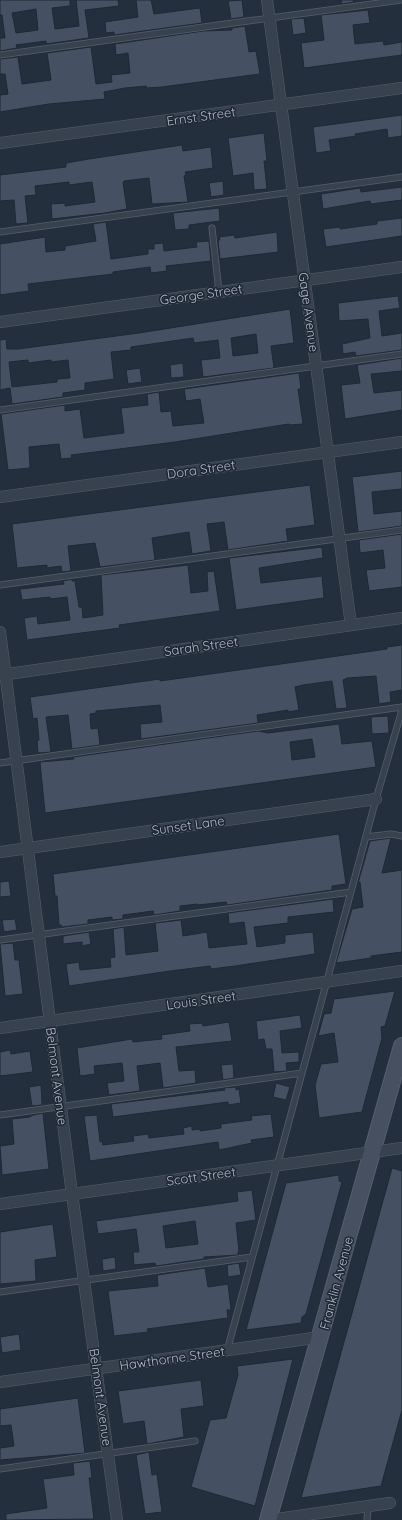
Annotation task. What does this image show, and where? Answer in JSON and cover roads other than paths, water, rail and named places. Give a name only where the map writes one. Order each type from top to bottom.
[{"type":"main road","name":"Franklin Avenue","points":[[269,1520],[321,1337],[371,1152],[402,1046]]},
{"type":"street","name":"Gage Avenue","points":[[267,0],[351,625]]},
{"type":"street","name":"Ernst Street","points":[[0,143],[402,88]]},
{"type":"street","name":"George Street","points":[[0,322],[402,266]]},
{"type":"street","name":"Dora Street","points":[[0,497],[402,442]]},
{"type":"street","name":"Sarah Street","points":[[3,674],[402,618]]},
{"type":"street","name":"Belmont Avenue","points":[[0,632],[3,674],[17,761],[72,1194],[117,1520]]},
{"type":"street","name":"Sunset Lane","points":[[0,852],[376,799]]},
{"type":"street","name":"Louis Street","points":[[0,1028],[326,983],[402,971]]},
{"type":"street","name":"Scott Street","points":[[0,1204],[402,1148]]},
{"type":"street","name":"Hawthorne Street","points":[[0,1382],[321,1337]]},
{"type":"street","points":[[269,1520],[390,1503]]},
{"type":"lane","points":[[0,55],[401,0]]},
{"type":"lane","points":[[0,232],[402,177]]},
{"type":"lane","points":[[212,228],[219,292]]},
{"type":"lane","points":[[0,410],[402,354]]},
{"type":"lane","points":[[0,585],[402,530]]},
{"type":"lane","points":[[0,763],[402,709],[376,799],[227,1351]]},
{"type":"lane","points":[[366,837],[377,835],[402,836]]},
{"type":"lane","points":[[0,940],[351,892]]},
{"type":"lane","points":[[0,1115],[302,1073]]},
{"type":"lane","points":[[0,1292],[252,1257]]},
{"type":"lane","points":[[0,1469],[195,1441]]},
{"type":"lane","points":[[367,1520],[368,1506]]}]
